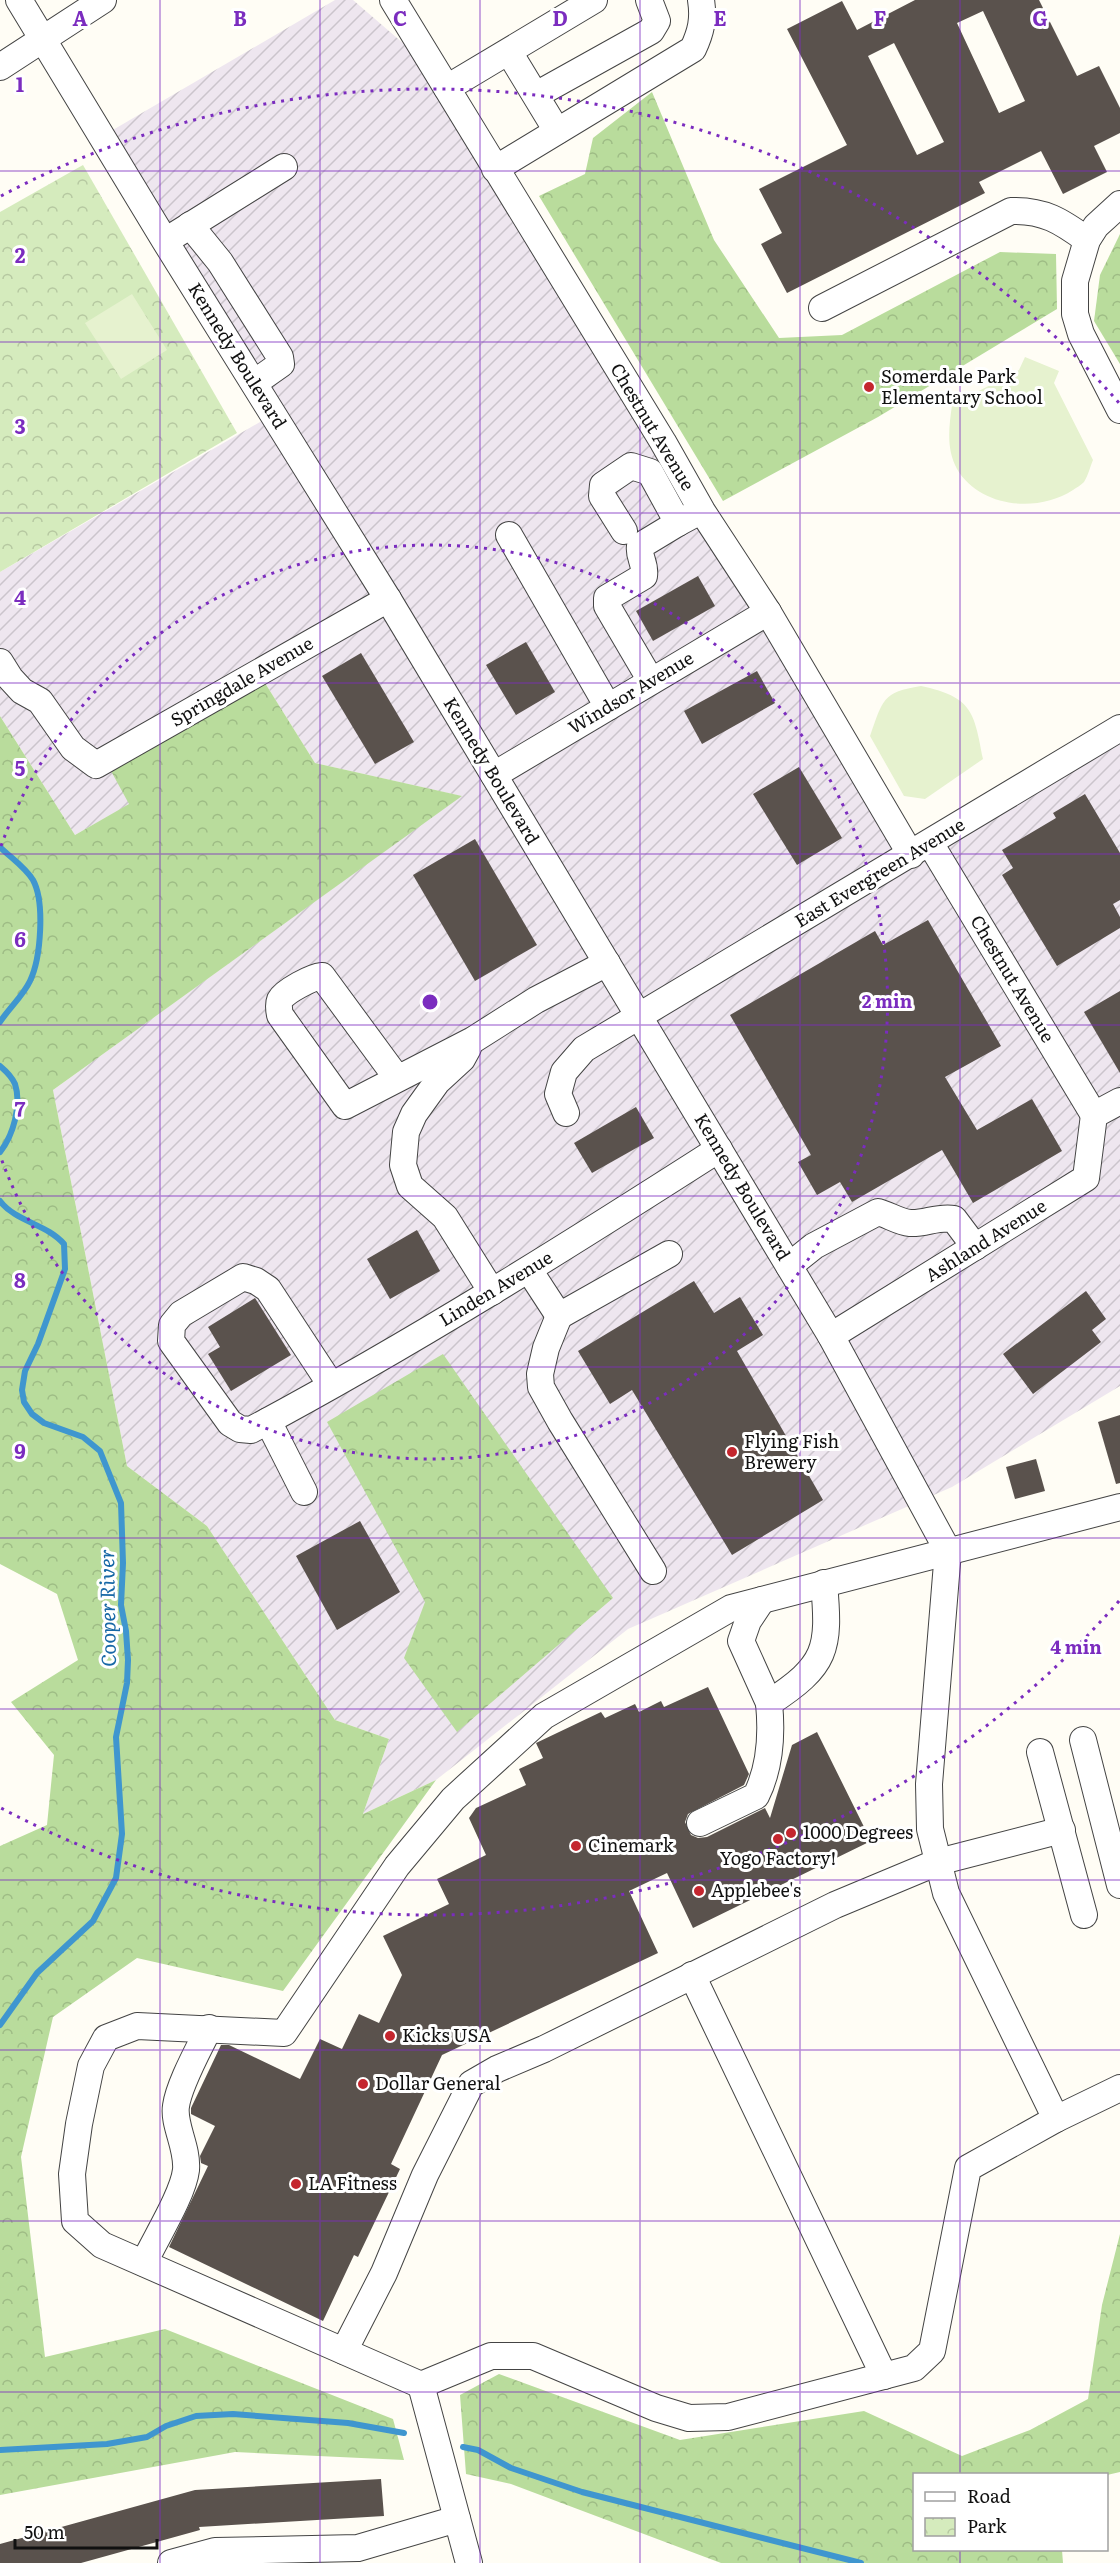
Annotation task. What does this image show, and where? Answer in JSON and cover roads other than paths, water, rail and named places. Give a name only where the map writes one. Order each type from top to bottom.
[{"type":"street","name":"Kennedy Boulevard","points":[[19,0],[165,241],[388,599],[608,963],[831,1336],[948,1551]]},
{"type":"street","points":[[0,67],[103,0]]},
{"type":"street","name":"Chestnut Avenue","points":[[393,0],[663,442],[702,511],[1094,1115]]},
{"type":"street","points":[[447,88],[594,0]]},
{"type":"street","points":[[536,95],[651,31],[657,21],[655,10],[649,0]]},
{"type":"street","points":[[495,169],[693,49],[700,34],[704,16],[701,0]]},
{"type":"street","points":[[509,52],[557,131]]},
{"type":"street","points":[[165,241],[284,167]]},
{"type":"street","points":[[1120,204],[1096,226],[1087,240],[1075,281],[1075,314],[1081,334],[1120,410]]},
{"type":"street","points":[[822,308],[1011,211],[1044,213],[1067,225],[1087,240]]},
{"type":"street","points":[[190,225],[220,262],[280,357],[281,364],[254,383]]},
{"type":"street","points":[[624,531],[602,496],[603,485],[631,466],[650,472],[678,523]]},
{"type":"street","points":[[651,681],[607,606],[607,598],[644,576],[646,566],[639,552],[640,546],[702,511]]},
{"type":"street","points":[[509,535],[608,707]]},
{"type":"street","name":"Springdale Avenue","points":[[0,662],[22,691],[40,701],[73,748],[96,765],[388,599]]},
{"type":"street","name":"Windsor Avenue","points":[[494,775],[768,612]]},
{"type":"street","name":"East Evergreen Avenue","points":[[566,1113],[558,1094],[564,1072],[584,1049],[1120,728]]},
{"type":"street","points":[[398,1078],[322,976],[313,977],[282,997],[279,1004],[280,1015],[345,1106],[473,1040],[536,1000],[608,963]]},
{"type":"street","points":[[473,1040],[462,1059],[437,1082],[414,1114],[406,1132],[403,1165],[410,1186],[445,1217],[492,1292]]},
{"type":"street","points":[[1094,1115],[1120,1101]]},
{"type":"street","name":"Ashland Avenue","points":[[831,1336],[1086,1178],[1094,1115]]},
{"type":"street","name":"Linden Avenue","points":[[331,1385],[268,1289],[256,1281],[243,1277],[181,1314],[172,1325],[171,1341],[230,1423],[240,1429],[251,1430],[331,1385],[529,1270],[719,1149]]},
{"type":"street","points":[[789,1266],[814,1246],[878,1212],[902,1222],[914,1223],[941,1217],[954,1219],[975,1247]]},
{"type":"street","points":[[653,1571],[560,1421],[541,1386],[540,1374],[546,1348],[559,1316],[669,1254]]},
{"type":"street","points":[[529,1270],[559,1316]]},
{"type":"street","points":[[268,1421],[304,1492]]},
{"type":"street","points":[[1120,1507],[731,1608],[544,1716],[453,1799],[397,1866],[284,2033],[137,2026],[106,2038],[91,2066],[72,2174],[75,2222],[102,2245],[421,2385],[491,2356],[533,2356],[656,2408],[689,2418],[728,2417],[914,2368],[932,2351],[968,2168],[1056,2118],[1120,2088]]},
{"type":"street","points":[[948,1551],[929,1784],[930,1829],[946,1893],[1056,2118]]},
{"type":"street","points":[[769,1703],[806,1675],[824,1650],[827,1618],[824,1583]]},
{"type":"street","points":[[700,1823],[756,1796],[764,1774],[771,1730],[769,1703],[741,1641],[748,1621],[762,1600]]},
{"type":"street","points":[[1083,1740],[1120,1885]]},
{"type":"street","points":[[1040,1752],[1084,1915]]},
{"type":"street","points":[[344,2351],[384,2273],[425,2175],[471,2084],[497,2069],[544,2049],[835,1905],[938,1862],[1062,1830]]},
{"type":"street","points":[[692,1975],[884,2376]]},
{"type":"street","points":[[144,2263],[181,2187],[186,2171],[186,2154],[177,2120],[176,2106],[208,2028]]},
{"type":"street","points":[[421,2385],[469,2563]]},
{"type":"street","points":[[171,2563],[215,2551],[359,2555],[457,2518]]},
{"type":"waterway","name":"Cooper River","points":[[0,847],[33,880],[37,890],[40,916],[39,945],[34,971],[24,992],[0,1022]]},
{"type":"waterway","name":"Cooper River","points":[[0,1066],[14,1081],[17,1092],[15,1120],[9,1138],[0,1152]]},
{"type":"waterway","name":"Cooper River","points":[[0,1201],[14,1214],[49,1232],[64,1244],[65,1269],[38,1344],[25,1371],[22,1390],[24,1402],[32,1414],[44,1423],[83,1437],[100,1451],[121,1503],[123,1563],[121,1605],[128,1660],[127,1683],[116,1737],[122,1834],[116,1878],[93,1921],[37,1973],[0,2025]]},
{"type":"waterway","points":[[0,2450],[107,2444],[147,2437],[166,2426],[196,2416],[233,2414],[348,2423],[404,2433]]},
{"type":"waterway","points":[[463,2447],[478,2450],[511,2468],[582,2492],[861,2563]]},
{"type":"place","name":"Somerdale Park Elementary School","points":[[869,387]]},
{"type":"place","name":"Flying Fish Brewery","points":[[732,1452]]},
{"type":"place","name":"1000 Degrees","points":[[791,1833]]},
{"type":"place","name":"Yogo Factory!","points":[[778,1839]]},
{"type":"place","name":"Cinemark","points":[[576,1846]]},
{"type":"place","name":"Applebee's","points":[[699,1891]]},
{"type":"place","name":"Kicks USA","points":[[390,2036]]},
{"type":"place","name":"Dollar General","points":[[363,2084]]},
{"type":"place","name":"LA Fitness","points":[[296,2184]]}]
